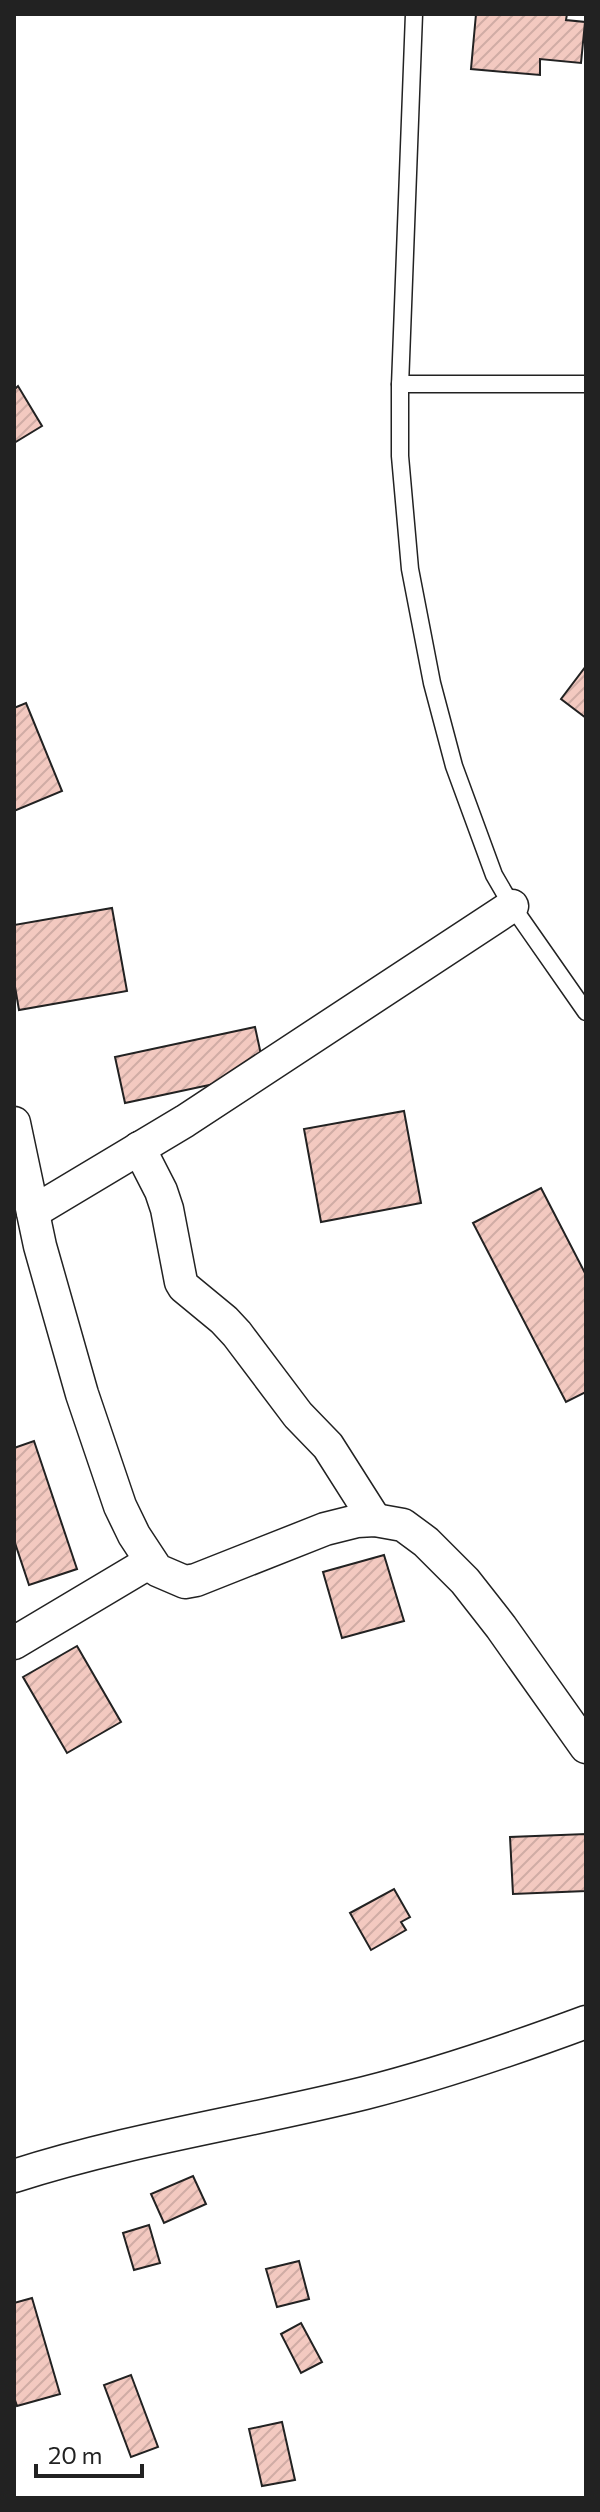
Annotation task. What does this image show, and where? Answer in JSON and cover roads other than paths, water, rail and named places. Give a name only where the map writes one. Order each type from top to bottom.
[{"type":"street","points":[[33,1212],[197,1113],[512,906]]},
{"type":"street","points":[[14,1123],[40,1246],[82,1394],[129,1526],[157,1570],[185,1582],[196,1580],[325,1529],[375,1520],[403,1525],[426,1542],[465,1581],[586,1747]]},
{"type":"street","points":[[139,1148],[167,1209],[181,1282],[189,1293],[224,1320],[249,1348],[282,1396],[328,1446],[375,1520]]},
{"type":"street","points":[[14,1643],[150,1562]]},
{"type":"street","points":[[14,2176],[143,2141],[364,2093],[465,2065],[586,2022]]},
{"type":"lane","points":[[414,14],[400,384],[400,456],[410,569],[432,683],[454,766],[494,875],[586,1012]]},
{"type":"lane","points":[[400,384],[586,384]]}]
